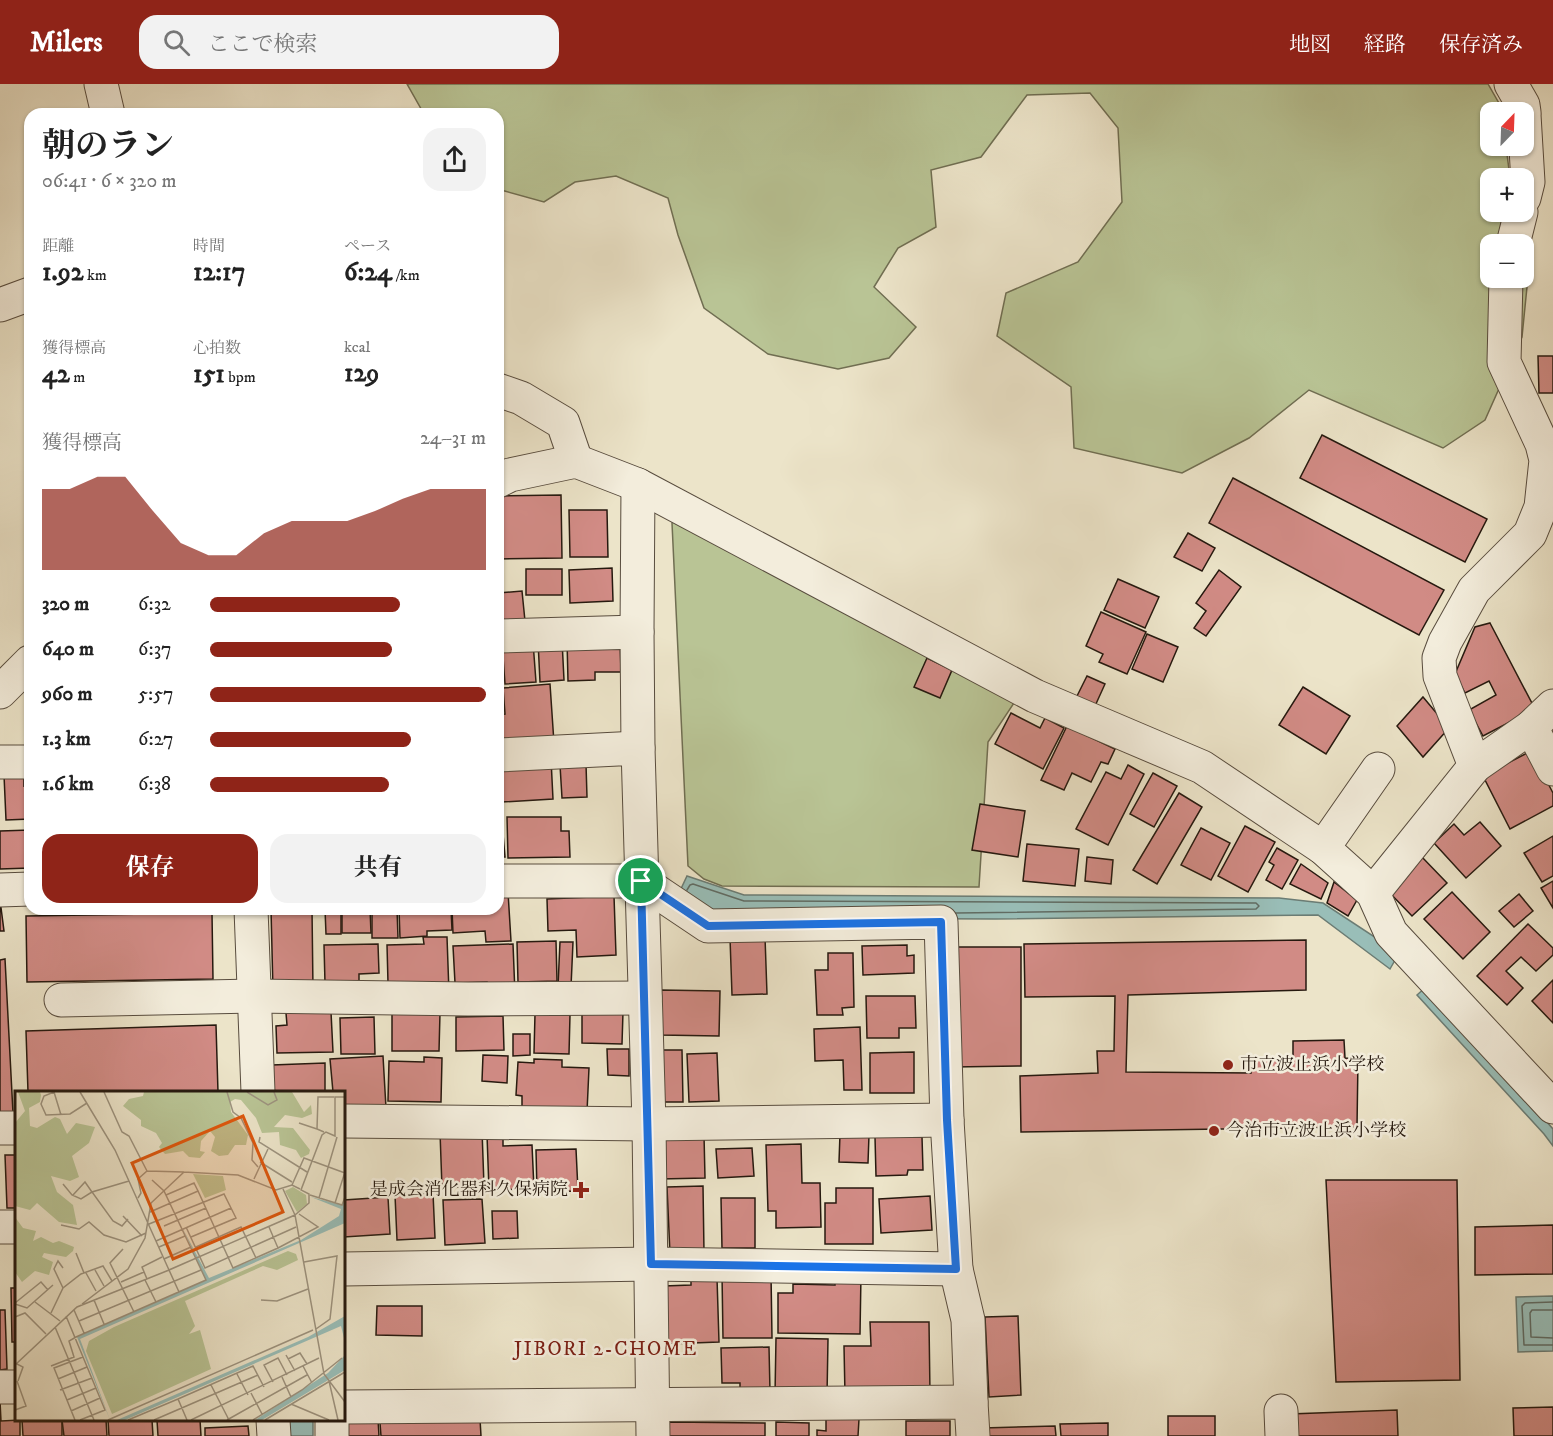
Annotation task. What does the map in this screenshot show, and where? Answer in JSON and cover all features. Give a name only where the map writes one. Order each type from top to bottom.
[{"type":"street","points":[[101,84],[107,108]]},
{"type":"street","points":[[1511,84],[1522,102]]},
{"type":"street","points":[[1475,766],[1440,676],[1439,658],[1445,642],[1474,590],[1530,534],[1541,507],[1546,460],[1542,444],[1504,362],[1506,288]]},
{"type":"street","points":[[0,305],[24,296]]},
{"type":"street","points":[[504,392],[521,398],[563,423],[576,460]]},
{"type":"street","points":[[504,478],[576,460],[638,485],[1035,696],[1202,767],[1323,848],[1373,893],[1390,933],[1553,1107]]},
{"type":"street","points":[[638,485],[638,748],[649,1124],[653,1420]]},
{"type":"street","points":[[504,636],[637,632]]},
{"type":"street","points":[[0,692],[24,668]]},
{"type":"street","points":[[1373,893],[1475,766],[1542,716],[1553,769]]},
{"type":"street","points":[[504,755],[638,748]]},
{"type":"street","points":[[0,762],[24,762]]},
{"type":"street","points":[[1323,848],[1378,770]]},
{"type":"street","points":[[504,881],[641,881],[708,926],[941,922],[947,1120],[956,1269],[968,1320],[973,1436]]},
{"type":"street","points":[[0,890],[24,889]]},
{"type":"street","points":[[251,915],[258,1091]]},
{"type":"street","points":[[61,1000],[254,996],[468,999],[645,998]]},
{"type":"street","points":[[345,1121],[649,1124],[947,1120]]},
{"type":"street","points":[[345,1269],[651,1264],[956,1269]]},
{"type":"street","points":[[345,1407],[653,1420],[971,1402]]},
{"type":"street","points":[[273,1421],[274,1436]]},
{"type":"green space","points":[[407,84],[1488,84],[1498,102],[1480,102],[1480,156],[1507,156],[1509,168],[1480,168],[1480,222],[1523,222],[1527,234],[1480,234],[1480,288],[1527,288],[1522,337],[1485,420],[1443,448],[1309,390],[1249,438],[1182,473],[1074,448],[1071,387],[997,336],[1006,293],[1078,262],[1122,202],[1118,128],[1090,93],[1027,95],[981,157],[931,170],[936,227],[898,248],[874,287],[916,327],[889,358],[838,369],[768,354],[704,308],[678,235],[668,198],[616,176],[575,182],[544,202],[504,191],[504,108],[421,108]]},
{"type":"green space","points":[[678,516],[1018,697],[988,742],[979,887],[722,886],[704,879],[688,866],[672,523]]},
{"type":"water","points":[[687,876],[744,895],[1279,898],[1323,903],[1399,953],[1390,969],[1318,915],[995,919],[708,916],[679,893]]},
{"type":"water","points":[[1427,986],[1553,1129],[1553,1146],[1417,995]]},
{"type":"water","points":[[1553,1296],[1553,1351],[1518,1352],[1516,1297]]},
{"type":"water","points":[[285,1421],[313,1421],[313,1436],[286,1436]]},
{"type":"building","points":[[1538,356],[1553,356],[1553,393],[1539,393]]},
{"type":"building","points":[[1322,435],[1487,519],[1465,562],[1300,478]]},
{"type":"building","points":[[1233,478],[1444,590],[1419,635],[1209,523]]},
{"type":"building","points":[[561,495],[562,558],[504,559],[504,496]]},
{"type":"building","points":[[569,510],[607,510],[608,557],[570,557]]},
{"type":"building","points":[[1188,533],[1215,548],[1202,571],[1174,557]]},
{"type":"building","points":[[612,568],[613,601],[570,603],[569,570]]},
{"type":"building","points":[[526,569],[562,569],[562,595],[526,595]]},
{"type":"building","points":[[1219,570],[1241,587],[1206,636],[1194,628],[1206,611],[1196,603]]},
{"type":"building","points":[[1118,579],[1159,597],[1145,628],[1104,610]]},
{"type":"building","points":[[522,591],[525,621],[504,623],[504,592]]},
{"type":"building","points":[[1101,612],[1146,632],[1127,674],[1099,662],[1103,654],[1086,646]]},
{"type":"building","points":[[1490,623],[1535,709],[1483,736],[1469,710],[1496,695],[1489,681],[1465,693],[1455,674],[1475,627]]},
{"type":"building","points":[[1147,634],[1178,647],[1163,682],[1132,669]]},
{"type":"building","points":[[620,639],[621,672],[595,672],[595,680],[568,681],[567,640]]},
{"type":"building","points":[[562,640],[564,680],[540,682],[538,641]]},
{"type":"building","points":[[533,642],[536,682],[505,684],[504,644]]},
{"type":"building","points":[[927,658],[952,670],[940,698],[914,687]]},
{"type":"building","points":[[1087,676],[1105,684],[1095,706],[1076,698]]},
{"type":"building","points":[[550,684],[554,743],[504,747],[504,688]]},
{"type":"building","points":[[1303,687],[1350,716],[1326,754],[1279,725]]},
{"type":"building","points":[[1423,697],[1449,728],[1423,757],[1397,726]]},
{"type":"building","points":[[1011,713],[1040,728],[1045,718],[1064,728],[1043,769],[995,744]]},
{"type":"building","points":[[1067,726],[1115,749],[1108,764],[1101,762],[1091,782],[1072,773],[1064,790],[1041,780]]},
{"type":"building","points":[[1531,751],[1553,793],[1553,806],[1510,829],[1483,776]]},
{"type":"building","points":[[551,759],[553,799],[504,802],[504,761]]},
{"type":"building","points":[[586,764],[587,797],[562,798],[560,765]]},
{"type":"building","points":[[1128,765],[1144,774],[1108,845],[1076,829],[1106,772],[1121,779]]},
{"type":"building","points":[[1153,773],[1177,786],[1154,827],[1130,814]]},
{"type":"building","points":[[4,775],[24,775],[24,819],[6,820]]},
{"type":"building","points":[[1179,793],[1202,807],[1157,884],[1133,870]]},
{"type":"building","points":[[980,804],[1025,811],[1018,857],[972,850]]},
{"type":"building","points":[[507,817],[561,817],[561,831],[569,831],[570,857],[508,858]]},
{"type":"building","points":[[1480,822],[1501,846],[1466,878],[1434,843],[1454,824],[1464,835]]},
{"type":"building","points":[[1245,826],[1275,842],[1248,892],[1218,876]]},
{"type":"building","points":[[1201,828],[1230,843],[1211,880],[1181,865]]},
{"type":"building","points":[[24,830],[24,868],[0,869],[0,831]]},
{"type":"building","points":[[1553,836],[1553,876],[1542,882],[1524,853]]},
{"type":"building","points":[[1027,844],[1079,849],[1075,886],[1023,881]]},
{"type":"building","points":[[1277,848],[1298,860],[1282,889],[1266,880],[1274,865],[1269,862]]},
{"type":"building","points":[[1420,855],[1447,883],[1412,916],[1386,889]]},
{"type":"building","points":[[1087,857],[1113,860],[1111,884],[1085,881]]},
{"type":"building","points":[[1301,864],[1328,883],[1321,899],[1290,884]]},
{"type":"building","points":[[1553,881],[1553,908],[1541,888]]},
{"type":"building","points":[[1334,882],[1357,900],[1348,916],[1327,903]]},
{"type":"building","points":[[504,892],[508,892],[511,941],[486,942],[485,931],[453,933],[452,915],[504,915]]},
{"type":"building","points":[[1452,892],[1490,932],[1463,959],[1424,919]]},
{"type":"building","points":[[1519,894],[1533,911],[1514,927],[1499,911]]},
{"type":"building","points":[[614,896],[616,955],[577,957],[576,930],[548,931],[547,899]]},
{"type":"building","points":[[0,900],[4,931],[0,931]]},
{"type":"building","points":[[212,915],[213,979],[27,982],[26,916]]},
{"type":"building","points":[[271,915],[312,915],[313,990],[273,991]]},
{"type":"building","points":[[325,915],[341,915],[341,934],[326,934]]},
{"type":"building","points":[[342,915],[370,915],[371,933],[342,933]]},
{"type":"building","points":[[372,915],[397,915],[398,938],[372,938]]},
{"type":"building","points":[[399,915],[451,915],[452,930],[427,931],[427,936],[400,938]]},
{"type":"building","points":[[1528,924],[1553,948],[1553,955],[1536,971],[1521,957],[1506,971],[1523,988],[1507,1005],[1477,976]]},
{"type":"building","points":[[423,937],[447,937],[449,993],[388,983],[387,945],[424,944]]},
{"type":"building","points":[[765,937],[767,994],[732,995],[730,938]]},
{"type":"building","points":[[1306,940],[1306,990],[1128,995],[1126,1072],[1251,1073],[1250,1060],[1293,1060],[1293,1041],[1344,1040],[1345,1058],[1358,1059],[1357,1127],[1021,1132],[1020,1076],[1098,1073],[1097,1051],[1114,1051],[1115,996],[1025,997],[1024,944]]},
{"type":"building","points":[[556,941],[557,981],[518,982],[517,942]]},
{"type":"building","points":[[560,942],[573,942],[571,987],[558,986]]},
{"type":"building","points":[[378,944],[379,973],[359,974],[359,982],[325,983],[324,945]]},
{"type":"building","points":[[513,944],[515,994],[487,988],[487,982],[455,983],[453,946]]},
{"type":"building","points":[[907,945],[907,956],[914,955],[914,973],[863,975],[862,946]]},
{"type":"building","points":[[952,947],[1021,947],[1021,1066],[953,1067]]},
{"type":"building","points":[[828,953],[853,953],[854,1007],[842,1008],[843,1015],[817,1015],[815,970],[828,970]]},
{"type":"building","points":[[5,959],[13,1113],[0,1114],[0,960]]},
{"type":"building","points":[[1553,980],[1553,1023],[1532,1001]]},
{"type":"building","points":[[661,990],[720,991],[719,1036],[660,1035]]},
{"type":"building","points":[[866,996],[915,996],[916,1028],[899,1028],[899,1038],[867,1038]]},
{"type":"building","points":[[331,1012],[333,1052],[277,1053],[276,1026],[287,1025],[286,1013]]},
{"type":"building","points":[[582,1012],[623,1012],[622,1044],[582,1043]]},
{"type":"building","points":[[392,1013],[440,1013],[439,1051],[392,1051]]},
{"type":"building","points":[[535,1014],[570,1015],[569,1054],[534,1053]]},
{"type":"building","points":[[503,1016],[504,1050],[456,1051],[456,1017]]},
{"type":"building","points":[[374,1017],[375,1054],[341,1054],[340,1018]]},
{"type":"building","points":[[216,1025],[218,1091],[28,1091],[26,1031]]},
{"type":"building","points":[[860,1027],[862,1090],[844,1090],[843,1060],[815,1061],[814,1029]]},
{"type":"building","points":[[513,1034],[530,1034],[530,1055],[513,1056]]},
{"type":"building","points":[[607,1049],[629,1049],[629,1076],[608,1075]]},
{"type":"building","points":[[655,1050],[682,1050],[683,1102],[655,1102]]},
{"type":"building","points":[[914,1052],[914,1093],[870,1093],[870,1053]]},
{"type":"building","points":[[717,1053],[719,1101],[689,1102],[687,1054]]},
{"type":"building","points":[[483,1055],[508,1056],[507,1083],[482,1081]]},
{"type":"building","points":[[383,1056],[386,1108],[345,1111],[345,1091],[333,1091],[330,1059]]},
{"type":"building","points":[[424,1057],[442,1058],[441,1102],[388,1101],[389,1061],[424,1062]]},
{"type":"building","points":[[534,1059],[562,1060],[562,1067],[589,1068],[587,1112],[522,1109],[522,1096],[516,1095],[518,1062],[534,1063]]},
{"type":"building","points":[[325,1063],[325,1091],[273,1091],[272,1065]]},
{"type":"building","points":[[482,1130],[484,1186],[442,1188],[440,1132]]},
{"type":"building","points":[[503,1134],[503,1146],[532,1145],[534,1189],[489,1190],[487,1135]]},
{"type":"building","points":[[840,1134],[869,1135],[868,1163],[839,1162]]},
{"type":"building","points":[[704,1135],[705,1178],[660,1179],[659,1137]]},
{"type":"building","points":[[875,1137],[922,1137],[923,1170],[908,1170],[907,1175],[876,1176]]},
{"type":"building","points":[[801,1144],[802,1183],[820,1183],[821,1227],[776,1228],[776,1211],[768,1211],[766,1145]]},
{"type":"building","points":[[752,1148],[754,1176],[718,1178],[716,1149]]},
{"type":"building","points":[[576,1149],[578,1191],[537,1192],[536,1150]]},
{"type":"building","points":[[5,1155],[15,1155],[15,1208],[7,1208]]},
{"type":"building","points":[[1326,1180],[1457,1180],[1460,1380],[1336,1382]]},
{"type":"building","points":[[703,1186],[704,1252],[670,1254],[667,1187]]},
{"type":"building","points":[[836,1188],[873,1188],[873,1244],[825,1244],[825,1203],[836,1203]]},
{"type":"building","points":[[433,1193],[435,1238],[397,1240],[395,1195]]},
{"type":"building","points":[[930,1196],[932,1230],[881,1233],[879,1199]]},
{"type":"building","points":[[388,1197],[390,1234],[345,1237],[345,1200]]},
{"type":"building","points":[[721,1198],[755,1198],[755,1248],[722,1248]]},
{"type":"building","points":[[482,1199],[485,1243],[445,1245],[443,1200]]},
{"type":"building","points":[[492,1211],[517,1211],[518,1238],[493,1239]]},
{"type":"building","points":[[1553,1225],[1553,1274],[1475,1275],[1475,1227]]},
{"type":"building","points":[[722,1274],[771,1274],[772,1338],[723,1338]]},
{"type":"building","points":[[835,1274],[861,1274],[860,1334],[778,1333],[778,1293],[793,1293],[793,1284],[835,1285]]},
{"type":"building","points":[[717,1278],[719,1342],[666,1344],[664,1286],[691,1285],[691,1279]]},
{"type":"building","points":[[11,1288],[15,1288],[15,1342],[12,1342]]},
{"type":"building","points":[[377,1306],[422,1306],[422,1336],[376,1335]]},
{"type":"building","points":[[0,1310],[5,1310],[7,1369],[0,1370]]},
{"type":"building","points":[[1018,1316],[1021,1395],[989,1397],[985,1317]]},
{"type":"building","points":[[870,1322],[929,1322],[930,1394],[845,1395],[844,1346],[871,1346]]},
{"type":"building","points":[[776,1338],[828,1339],[827,1396],[775,1395]]},
{"type":"building","points":[[769,1347],[770,1392],[740,1393],[740,1383],[722,1383],[721,1348]]},
{"type":"building","points":[[0,1401],[1,1421],[20,1421],[20,1436],[0,1436]]},
{"type":"building","points":[[1553,1407],[1553,1436],[1514,1436],[1513,1408]]},
{"type":"building","points":[[1397,1410],[1398,1436],[1291,1436],[1290,1414]]},
{"type":"building","points":[[1168,1416],[1215,1416],[1215,1436],[1168,1436]]},
{"type":"building","points":[[826,1418],[859,1419],[858,1436],[817,1436],[817,1430],[826,1431]]},
{"type":"building","points":[[345,1419],[378,1419],[379,1436],[344,1436]]},
{"type":"building","points":[[480,1419],[481,1436],[381,1436],[380,1423]]},
{"type":"building","points":[[22,1421],[62,1421],[62,1436],[23,1436]]},
{"type":"building","points":[[62,1421],[106,1421],[107,1436],[64,1436]]},
{"type":"building","points":[[108,1421],[152,1421],[153,1436],[109,1436]]},
{"type":"building","points":[[157,1421],[200,1421],[201,1436],[158,1436]]},
{"type":"building","points":[[906,1421],[950,1421],[950,1436],[906,1436]]},
{"type":"building","points":[[668,1422],[765,1423],[765,1436],[668,1436]]},
{"type":"building","points":[[776,1422],[809,1423],[809,1436],[776,1436]]},
{"type":"building","points":[[1108,1423],[1108,1436],[1061,1436],[1060,1424]]},
{"type":"building","points":[[248,1426],[249,1436],[205,1436],[205,1428]]},
{"type":"building","points":[[1055,1426],[1056,1436],[983,1436],[983,1428]]},
{"type":"place","name":"市立波止浜小学校","points":[[1228,1065]]},
{"type":"place","name":"今治市立波止浜小学校","points":[[1214,1131]]},
{"type":"place","name":"是成会消化器科久保病院","points":[[581,1190]]},
{"type":"district","name":"JIBORI 2-CHOME","points":[[606,1349]]},
{"type":"route","points":[[641,881],[708,926],[941,922],[947,1120],[956,1269],[651,1264],[641,881]]}]
